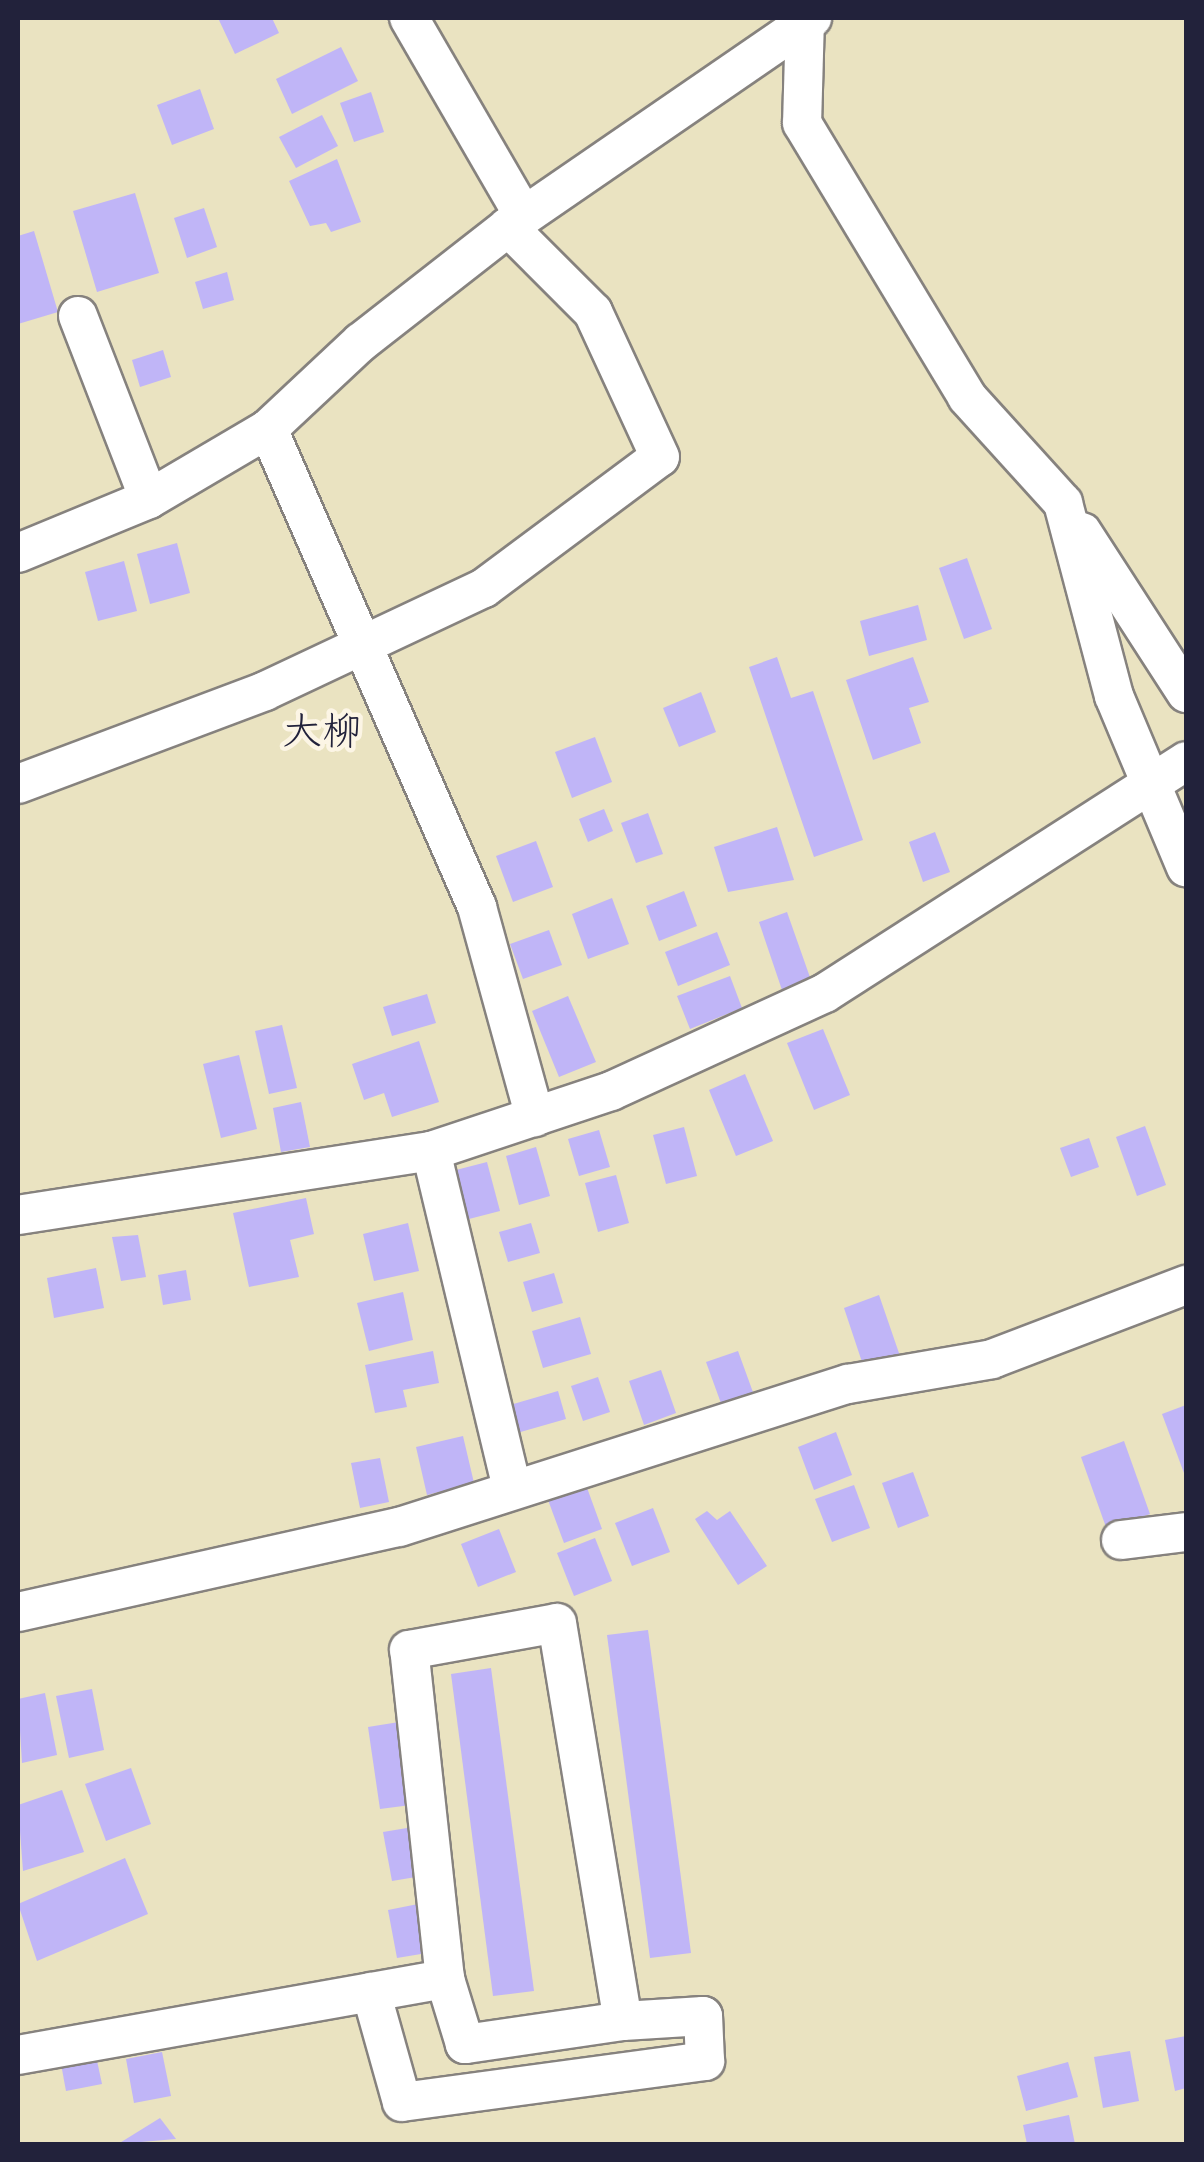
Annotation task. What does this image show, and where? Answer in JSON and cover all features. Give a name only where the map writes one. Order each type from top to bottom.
[{"type":"street","points":[[18,784],[265,691],[360,643],[484,588],[660,457],[593,312],[516,222],[409,18]]},
{"type":"street","points":[[18,553],[149,499],[268,430],[361,342],[516,222],[808,18]]},
{"type":"street","points":[[808,18],[802,123],[967,396],[1063,504],[1186,693]]},
{"type":"street","points":[[78,316],[149,499]]},
{"type":"street","points":[[268,430],[478,906],[535,1117]]},
{"type":"street","points":[[1063,504],[1114,696],[1146,781],[1186,867]]},
{"type":"street","points":[[18,1216],[431,1151],[610,1091],[824,993],[1146,781],[1186,761]]},
{"type":"street","points":[[431,1151],[512,1488]]},
{"type":"street","points":[[18,1612],[399,1527],[848,1384],[992,1358],[1186,1284]]},
{"type":"street","points":[[1121,1540],[1186,1532]]},
{"type":"street","points":[[371,1992],[402,2102],[705,2061],[703,2016],[623,2021],[465,2044],[446,1980],[409,1650],[558,1623],[623,2021]]},
{"type":"street","points":[[18,2055],[446,1980]]},
{"type":"building","points":[[218,18],[272,18],[279,33],[235,54]]},
{"type":"building","points":[[341,47],[358,81],[292,114],[276,79]]},
{"type":"building","points":[[200,89],[214,129],[172,145],[157,105]]},
{"type":"building","points":[[371,92],[384,132],[354,142],[340,103]]},
{"type":"building","points":[[322,115],[338,146],[296,168],[279,137]]},
{"type":"building","points":[[337,159],[361,222],[331,232],[326,223],[310,226],[289,181]]},
{"type":"building","points":[[135,193],[159,273],[97,292],[73,211]]},
{"type":"building","points":[[204,208],[217,247],[187,258],[174,218]]},
{"type":"building","points":[[34,231],[58,312],[18,324],[18,236]]},
{"type":"building","points":[[227,272],[234,300],[203,309],[195,282]]},
{"type":"building","points":[[163,350],[171,377],[140,387],[132,360]]},
{"type":"building","points":[[177,543],[190,593],[150,604],[137,554]]},
{"type":"building","points":[[967,558],[992,629],[964,639],[939,568]]},
{"type":"building","points":[[124,561],[137,611],[98,621],[85,572]]},
{"type":"building","points":[[918,605],[927,640],[869,656],[860,621]]},
{"type":"building","points":[[777,657],[791,698],[813,691],[863,840],[814,857],[749,667]]},
{"type":"building","points":[[913,657],[929,702],[909,708],[921,743],[873,760],[846,680]]},
{"type":"building","points":[[701,692],[716,732],[679,747],[663,708]]},
{"type":"building","points":[[595,737],[612,782],[572,798],[555,752]]},
{"type":"building","points":[[604,809],[613,831],[588,842],[579,819]]},
{"type":"building","points":[[648,813],[663,854],[636,863],[621,823]]},
{"type":"building","points":[[777,827],[794,880],[728,892],[714,847]]},
{"type":"building","points":[[935,832],[950,872],[923,882],[909,842]]},
{"type":"building","points":[[536,841],[553,887],[513,902],[496,856]]},
{"type":"building","points":[[684,891],[697,926],[659,941],[646,906]]},
{"type":"building","points":[[612,898],[629,944],[588,959],[572,914]]},
{"type":"building","points":[[787,912],[812,983],[783,993],[759,922]]},
{"type":"building","points":[[549,930],[562,965],[523,979],[510,944]]},
{"type":"building","points":[[717,932],[730,965],[678,986],[665,952]]},
{"type":"building","points":[[730,976],[742,1008],[690,1029],[677,996]]},
{"type":"building","points":[[427,994],[436,1023],[392,1036],[383,1007]]},
{"type":"building","points":[[568,996],[596,1062],[559,1077],[532,1011]]},
{"type":"building","points":[[282,1025],[297,1088],[269,1094],[255,1031]]},
{"type":"building","points":[[823,1029],[850,1095],[814,1110],[787,1043]]},
{"type":"building","points":[[419,1041],[439,1102],[392,1117],[384,1093],[364,1100],[352,1064]]},
{"type":"building","points":[[239,1055],[257,1129],[221,1138],[203,1064]]},
{"type":"building","points":[[745,1074],[773,1141],[736,1156],[709,1090]]},
{"type":"building","points":[[301,1102],[310,1147],[281,1152],[273,1108]]},
{"type":"building","points":[[1145,1126],[1166,1185],[1137,1196],[1116,1137]]},
{"type":"building","points":[[684,1127],[697,1176],[666,1184],[653,1135]]},
{"type":"building","points":[[599,1130],[610,1167],[579,1176],[568,1139]]},
{"type":"building","points":[[1089,1138],[1099,1167],[1071,1177],[1060,1148]]},
{"type":"building","points":[[536,1147],[550,1196],[519,1205],[506,1156]]},
{"type":"building","points":[[487,1162],[500,1211],[469,1219],[456,1170]]},
{"type":"building","points":[[616,1175],[629,1223],[598,1232],[585,1183]]},
{"type":"building","points":[[306,1198],[314,1234],[290,1240],[299,1277],[249,1287],[233,1213]]},
{"type":"building","points":[[408,1223],[419,1271],[374,1281],[363,1234]]},
{"type":"building","points":[[531,1223],[540,1253],[508,1262],[499,1232]]},
{"type":"building","points":[[138,1235],[146,1277],[121,1281],[112,1237]]},
{"type":"building","points":[[96,1268],[104,1308],[54,1318],[47,1278]]},
{"type":"building","points":[[186,1270],[191,1300],[163,1305],[158,1275]]},
{"type":"building","points":[[554,1273],[563,1303],[532,1312],[523,1282]]},
{"type":"building","points":[[403,1292],[413,1340],[369,1351],[357,1303]]},
{"type":"building","points":[[879,1295],[900,1356],[864,1368],[844,1308]]},
{"type":"building","points":[[580,1317],[591,1354],[543,1368],[532,1331]]},
{"type":"building","points":[[433,1351],[439,1383],[403,1390],[407,1407],[375,1413],[365,1365]]},
{"type":"building","points":[[738,1351],[754,1395],[722,1406],[706,1362]]},
{"type":"building","points":[[661,1370],[676,1413],[644,1425],[629,1381]]},
{"type":"building","points":[[598,1377],[610,1412],[583,1421],[571,1386]]},
{"type":"building","points":[[558,1391],[566,1419],[517,1433],[510,1405]]},
{"type":"building","points":[[1186,1405],[1186,1472],[1184,1473],[1162,1414]]},
{"type":"building","points":[[836,1432],[852,1475],[814,1490],[798,1447]]},
{"type":"building","points":[[463,1436],[474,1483],[427,1495],[416,1447]]},
{"type":"building","points":[[1124,1441],[1150,1514],[1107,1530],[1081,1457]]},
{"type":"building","points":[[380,1458],[389,1502],[360,1508],[351,1463]]},
{"type":"building","points":[[913,1472],[929,1516],[898,1528],[882,1483]]},
{"type":"building","points":[[586,1485],[602,1529],[564,1543],[548,1500]]},
{"type":"building","points":[[854,1485],[870,1528],[832,1542],[815,1499]]},
{"type":"building","points":[[653,1508],[670,1552],[632,1566],[615,1523]]},
{"type":"building","points":[[707,1511],[717,1520],[730,1511],[767,1566],[738,1585],[695,1519]]},
{"type":"building","points":[[499,1529],[516,1572],[478,1587],[461,1544]]},
{"type":"building","points":[[595,1538],[612,1581],[574,1596],[557,1553]]},
{"type":"building","points":[[648,1630],[691,1953],[650,1958],[607,1635]]},
{"type":"building","points":[[491,1668],[534,1991],[493,1996],[451,1674]]},
{"type":"building","points":[[92,1689],[104,1750],[69,1758],[56,1696]]},
{"type":"building","points":[[45,1693],[57,1755],[22,1763],[18,1699]]},
{"type":"building","points":[[399,1722],[411,1805],[380,1809],[368,1727]]},
{"type":"building","points":[[131,1768],[151,1824],[106,1841],[85,1784]]},
{"type":"building","points":[[62,1790],[84,1852],[23,1871],[18,1805]]},
{"type":"building","points":[[413,1827],[422,1876],[392,1881],[383,1832]]},
{"type":"building","points":[[125,1858],[148,1914],[37,1961],[18,1904]]},
{"type":"building","points":[[418,1904],[427,1953],[397,1958],[388,1910]]},
{"type":"building","points":[[1186,2036],[1186,2088],[1175,2091],[1165,2040]]},
{"type":"building","points":[[1130,2051],[1139,2101],[1103,2108],[1094,2057]]},
{"type":"building","points":[[162,2052],[171,2096],[134,2103],[126,2059]]},
{"type":"building","points":[[96,2056],[102,2084],[66,2091],[61,2064]]},
{"type":"building","points":[[1068,2062],[1078,2097],[1026,2111],[1017,2076]]},
{"type":"building","points":[[1069,2115],[1075,2144],[1027,2144],[1023,2125]]},
{"type":"building","points":[[160,2118],[176,2139],[118,2144]]},
{"type":"district","name":"大柳","points":[[322,732]]}]
